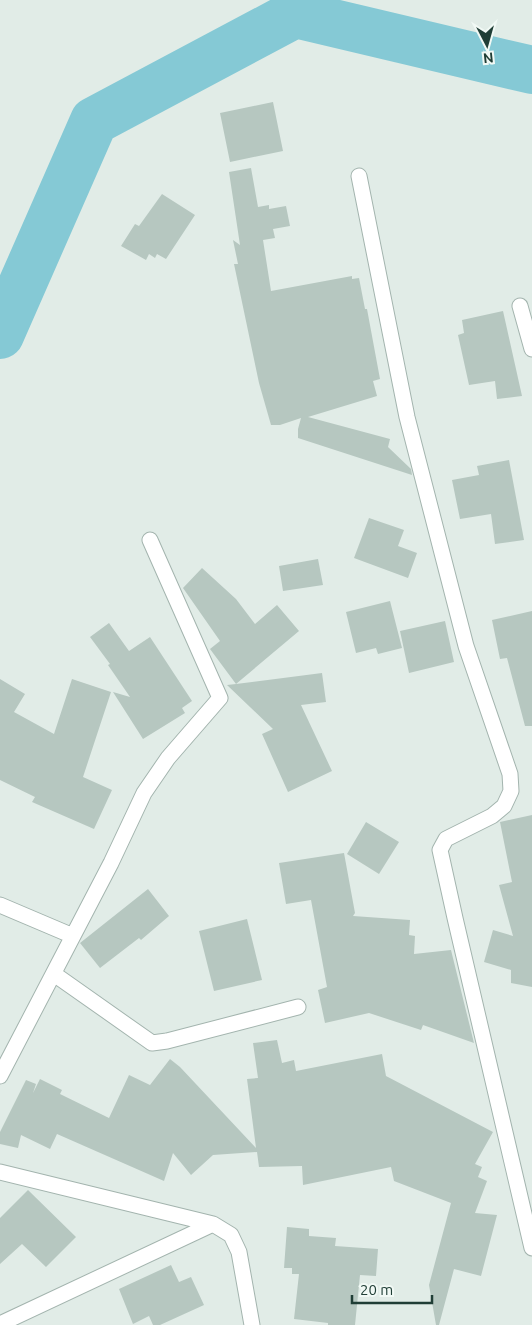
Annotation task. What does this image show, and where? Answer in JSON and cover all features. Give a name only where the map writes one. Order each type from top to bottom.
[{"type":"street","points":[[359,176],[407,418],[466,646],[510,774],[511,791],[504,806],[492,816],[446,838],[440,850],[454,918],[532,1248]]},
{"type":"street","points":[[520,306],[532,349]]},
{"type":"street","points":[[0,1076],[112,863],[144,793],[168,758],[220,698],[150,540]]},
{"type":"street","points":[[0,905],[73,936]]},
{"type":"street","points":[[54,974],[152,1043],[167,1041],[298,1007]]},
{"type":"street","points":[[0,1172],[213,1224],[231,1235],[239,1252],[252,1325]]},
{"type":"street","points":[[0,1324],[213,1224]]},
{"type":"building","points":[[273,102],[283,151],[230,162],[220,113]]},
{"type":"building","points":[[251,168],[258,207],[269,205],[269,209],[286,206],[290,226],[273,229],[275,238],[263,240],[271,291],[352,276],[352,279],[359,278],[365,309],[367,309],[380,379],[373,381],[377,396],[308,417],[390,439],[388,447],[411,469],[412,475],[298,438],[301,418],[280,425],[271,425],[259,383],[234,264],[238,264],[233,240],[240,245],[229,172]]},
{"type":"building","points":[[162,194],[195,215],[166,259],[157,254],[155,258],[149,254],[146,260],[121,246],[135,224],[139,226]]},
{"type":"building","points":[[503,311],[522,396],[497,399],[495,381],[469,385],[458,335],[464,333],[462,320]]},
{"type":"building","points":[[509,460],[524,540],[495,544],[491,514],[460,519],[452,480],[479,475],[477,466]]},
{"type":"building","points":[[369,518],[404,530],[398,546],[417,553],[408,578],[354,558]]},
{"type":"building","points":[[318,559],[323,585],[283,591],[279,566]]},
{"type":"building","points":[[202,568],[236,599],[255,624],[277,605],[299,631],[236,684],[210,649],[220,641],[183,588]]},
{"type":"building","points":[[390,601],[402,648],[378,654],[376,648],[356,653],[346,612]]},
{"type":"building","points":[[532,611],[532,726],[525,726],[507,658],[500,659],[492,620]]},
{"type":"building","points":[[445,621],[454,662],[409,673],[400,631]]},
{"type":"building","points":[[109,623],[129,651],[150,637],[192,701],[182,708],[185,713],[143,739],[113,692],[130,697],[108,665],[110,664],[90,637]]},
{"type":"building","points":[[322,673],[326,702],[301,705],[332,771],[288,792],[262,734],[273,729],[227,685]]},
{"type":"building","points":[[0,679],[25,694],[14,712],[54,734],[72,679],[111,692],[83,777],[112,790],[94,829],[32,802],[35,797],[0,780]]},
{"type":"building","points":[[532,815],[532,987],[511,983],[511,970],[484,962],[493,930],[513,936],[499,885],[512,882],[500,822]]},
{"type":"building","points":[[366,822],[399,842],[379,874],[347,854]]},
{"type":"building","points":[[344,853],[355,913],[353,916],[410,920],[409,935],[415,936],[414,954],[451,950],[474,1043],[423,1025],[421,1030],[369,1013],[325,1023],[318,990],[327,987],[311,900],[286,904],[279,863]]},
{"type":"building","points":[[148,889],[169,916],[141,940],[139,938],[100,968],[80,943]]},
{"type":"building","points":[[247,919],[262,980],[214,991],[199,931]]},
{"type":"building","points":[[277,1040],[282,1063],[294,1060],[296,1071],[382,1054],[386,1076],[493,1132],[475,1164],[482,1167],[478,1177],[487,1181],[475,1213],[497,1215],[481,1276],[454,1269],[439,1325],[436,1325],[429,1285],[451,1203],[394,1181],[391,1167],[303,1185],[302,1166],[259,1167],[257,1152],[213,1155],[191,1175],[173,1153],[164,1181],[57,1134],[50,1149],[21,1135],[18,1148],[0,1144],[0,1132],[26,1080],[36,1084],[33,1093],[40,1079],[62,1090],[60,1094],[109,1118],[129,1075],[150,1085],[170,1059],[180,1067],[256,1148],[247,1079],[258,1078],[253,1043]]},
{"type":"building","points":[[28,1190],[76,1237],[46,1267],[22,1244],[0,1264],[0,1218]]},
{"type":"building","points":[[287,1227],[309,1229],[309,1236],[336,1238],[335,1246],[378,1249],[376,1276],[360,1275],[355,1325],[328,1325],[328,1323],[294,1319],[299,1274],[292,1274],[292,1268],[284,1268]]},
{"type":"building","points":[[171,1265],[179,1282],[191,1277],[204,1305],[160,1325],[153,1325],[149,1316],[133,1324],[119,1289]]},
{"type":"waterway","points":[[0,335],[94,121],[295,14],[532,70]]}]
